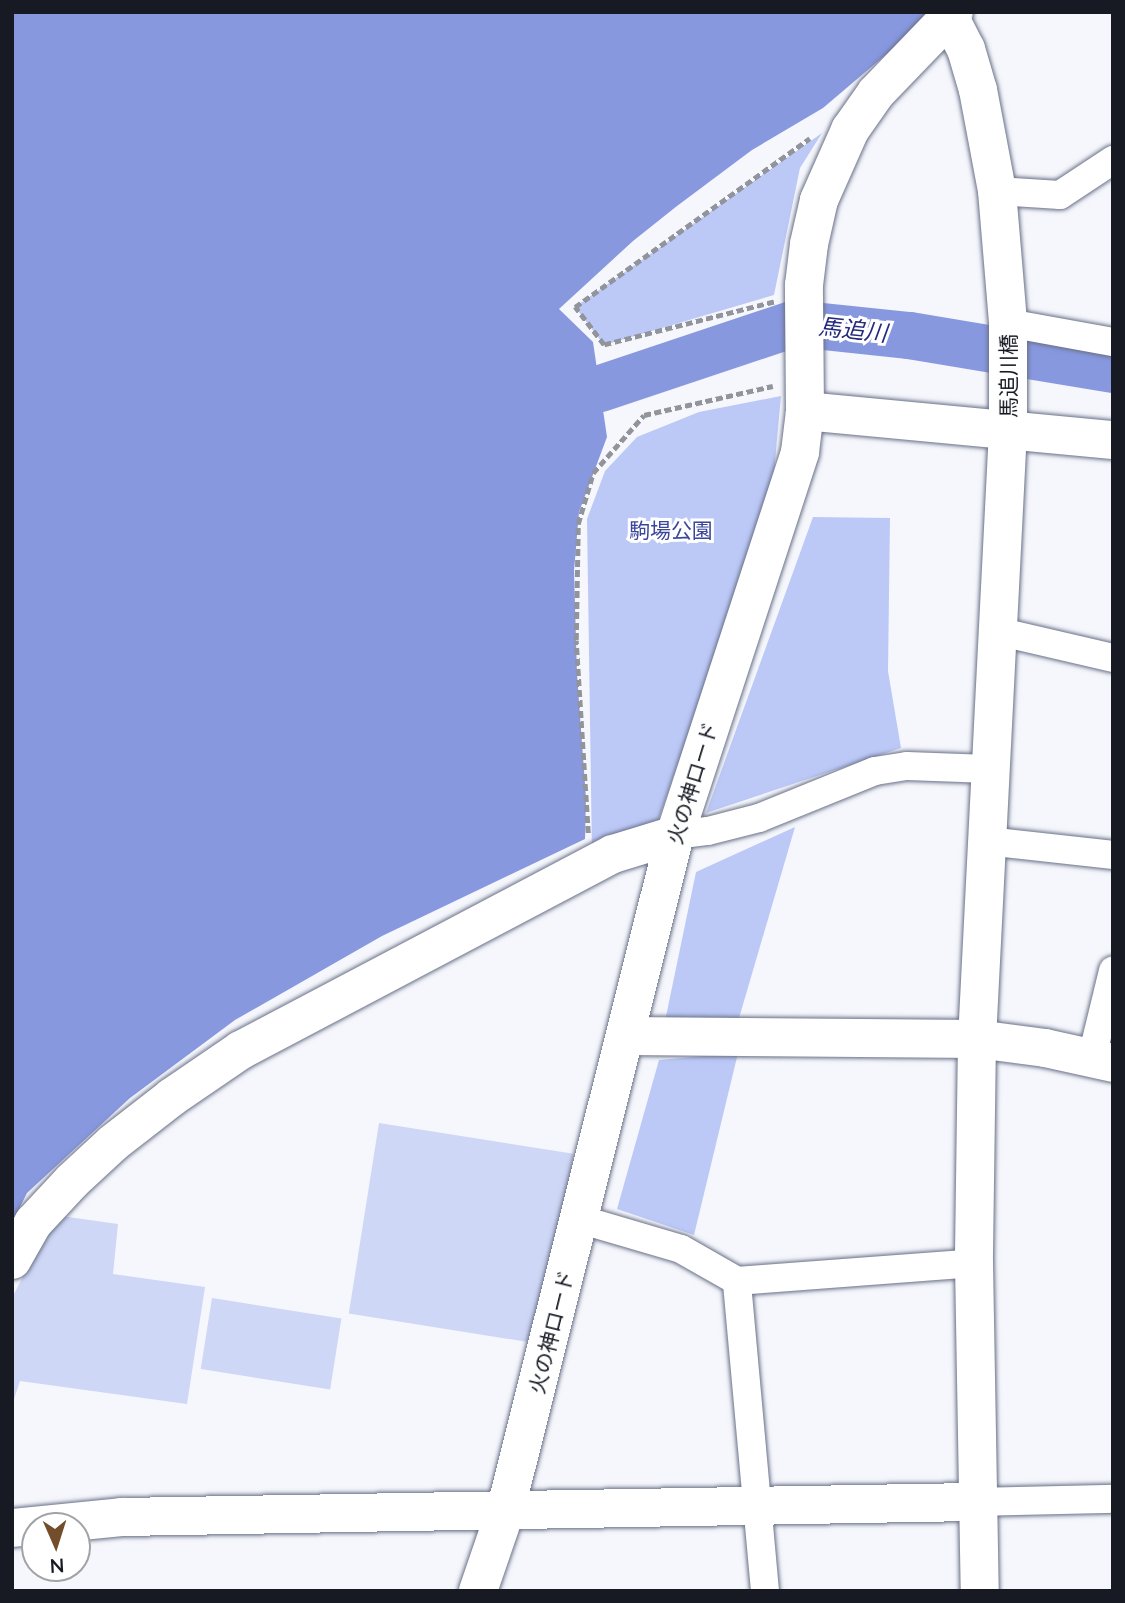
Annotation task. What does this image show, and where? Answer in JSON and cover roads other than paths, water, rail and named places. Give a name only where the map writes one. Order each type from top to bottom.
[{"type":"street","name":"馬追川橋","points":[[952,15],[966,48],[978,90],[997,191],[1008,323],[1008,430],[977,1039],[974,1263],[976,1502],[981,1591]]},
{"type":"street","name":"火の神ロード","points":[[478,1591],[505,1512],[675,835],[792,487],[800,452],[791,293],[809,244],[820,200],[850,130],[876,93],[952,15]]},
{"type":"street","points":[[997,191],[1060,195],[1113,160]]},
{"type":"street","points":[[1008,323],[1113,342]]},
{"type":"street","points":[[796,393],[1008,430],[1113,440]]},
{"type":"street","points":[[997,631],[1113,658]]},
{"type":"street","points":[[12,1260],[33,1223],[72,1181],[113,1143],[172,1097],[241,1050],[590,866],[632,846],[759,818],[875,771],[907,766],[989,769]]},
{"type":"street","points":[[986,841],[1113,855]]},
{"type":"street","points":[[626,1036],[977,1039],[1102,1060],[1113,971]]},
{"type":"street","points":[[579,1219],[681,1249],[737,1281],[974,1263]]},
{"type":"street","points":[[737,1281],[765,1591]]},
{"type":"street","points":[[12,1528],[122,1517],[1113,1499]]},
{"type":"waterway","name":"馬追川","points":[[600,388],[794,323],[909,335],[1113,369]]},
{"type":"park label","name":"駒場公園","points":[[671,530]]}]
